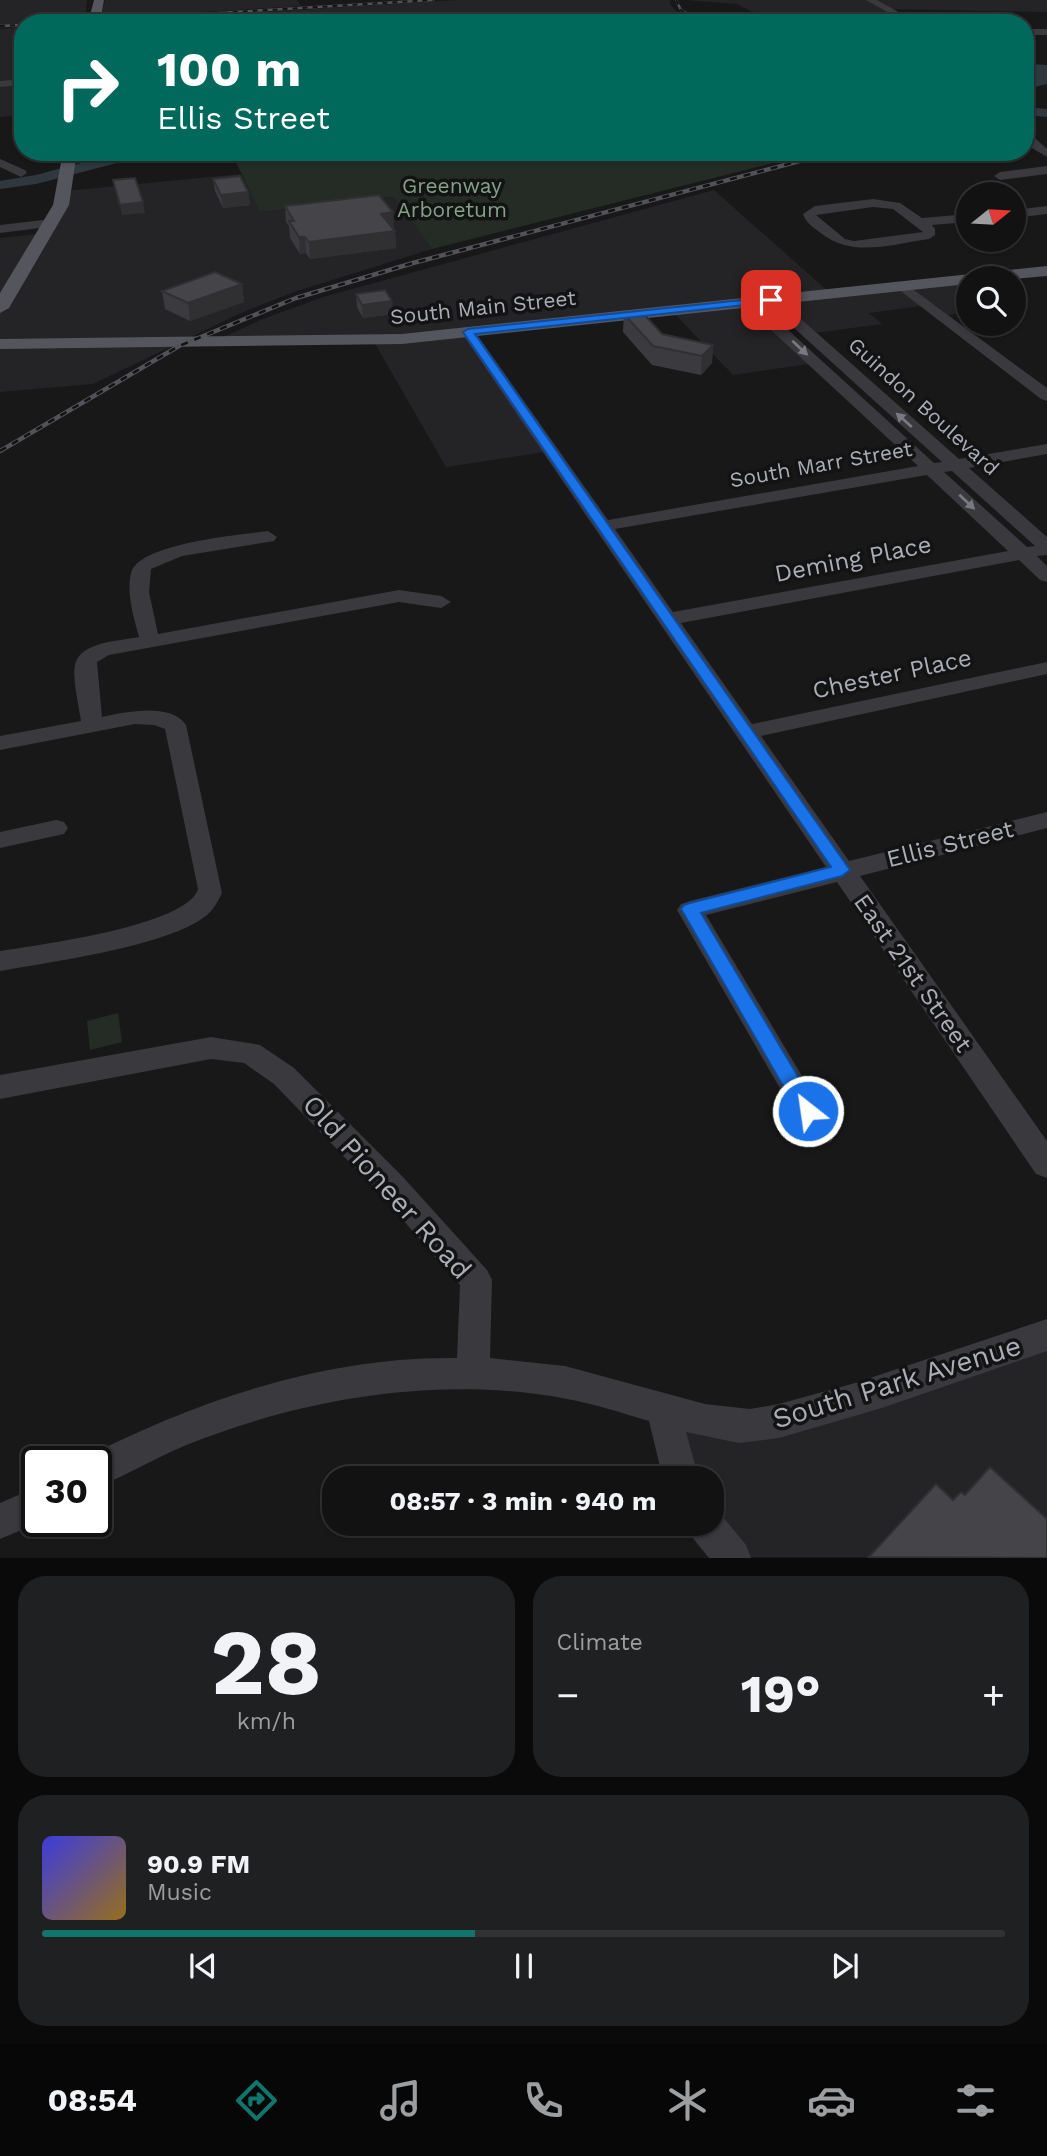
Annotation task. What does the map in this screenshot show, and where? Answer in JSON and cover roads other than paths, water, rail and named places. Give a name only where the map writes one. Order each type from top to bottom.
[{"type":"main road","points":[[0,308],[63,201],[69,164]]},
{"type":"main road","points":[[1026,273],[1047,271]]},
{"type":"main road","name":"South Main Street","points":[[0,344],[360,340],[468,332],[956,280]]},
{"type":"main road","points":[[0,336],[31,343]]},
{"type":"street","points":[[870,0],[897,14]]},
{"type":"street","points":[[0,162],[21,173]]},
{"type":"street","points":[[1000,176],[1047,170]]},
{"type":"street","points":[[921,222],[929,229],[929,235],[854,245],[841,242],[811,219],[809,214],[815,210],[885,204],[897,206],[921,222],[956,219]]},
{"type":"street","points":[[1026,212],[1047,210]]},
{"type":"street","points":[[0,229],[52,223]]},
{"type":"street","points":[[903,286],[1047,396]]},
{"type":"street","name":"Guindon Boulevard","points":[[771,300],[1047,548]]},
{"type":"street","name":"Guindon Boulevard","points":[[750,302],[1047,576]]},
{"type":"street","name":"East 21st Street","points":[[468,332],[1047,1165]]},
{"type":"street","name":"South Marr Street","points":[[603,526],[1047,449]]},
{"type":"street","points":[[150,640],[140,593],[141,570],[147,561],[163,554],[268,537]]},
{"type":"street","name":"Deming Place","points":[[668,619],[1047,548]]},
{"type":"street","points":[[92,724],[87,660],[107,649],[400,596],[442,602]]},
{"type":"street","name":"Chester Place","points":[[747,732],[1047,668]]},
{"type":"street","points":[[0,743],[92,724],[149,717],[175,725],[210,886],[208,896],[193,913],[164,925],[0,961]]},
{"type":"street","name":"Ellis Street","points":[[821,1133],[690,909],[1047,820]]},
{"type":"street","points":[[0,840],[55,828]]},
{"type":"street","name":"Old Pioneer Road","points":[[0,1087],[211,1048],[240,1050],[260,1058],[313,1104],[392,1186],[475,1280],[473,1374]]},
{"type":"street","name":"South Park Avenue","points":[[664,1408],[715,1423],[764,1424],[864,1398],[1047,1335]]},
{"type":"street","points":[[112,1462],[188,1426],[268,1401],[328,1388],[404,1378],[473,1374],[563,1382],[664,1408],[677,1466]]},
{"type":"street","points":[[0,1521],[21,1512]]},
{"type":"street","points":[[715,1536],[733,1558]]},
{"type":"waterway","points":[[1034,112],[1047,113]]},
{"type":"waterway","points":[[0,185],[36,179],[103,161]]},
{"type":"railway","points":[[202,14],[433,0]]},
{"type":"railway","points":[[676,0],[681,10],[688,14]]},
{"type":"railway","points":[[0,26],[14,25]]},
{"type":"railway","points":[[0,451],[179,346],[296,298],[413,263],[800,161]]},
{"type":"park label","name":"Greenway Arboretum","points":[[452,197]]}]
